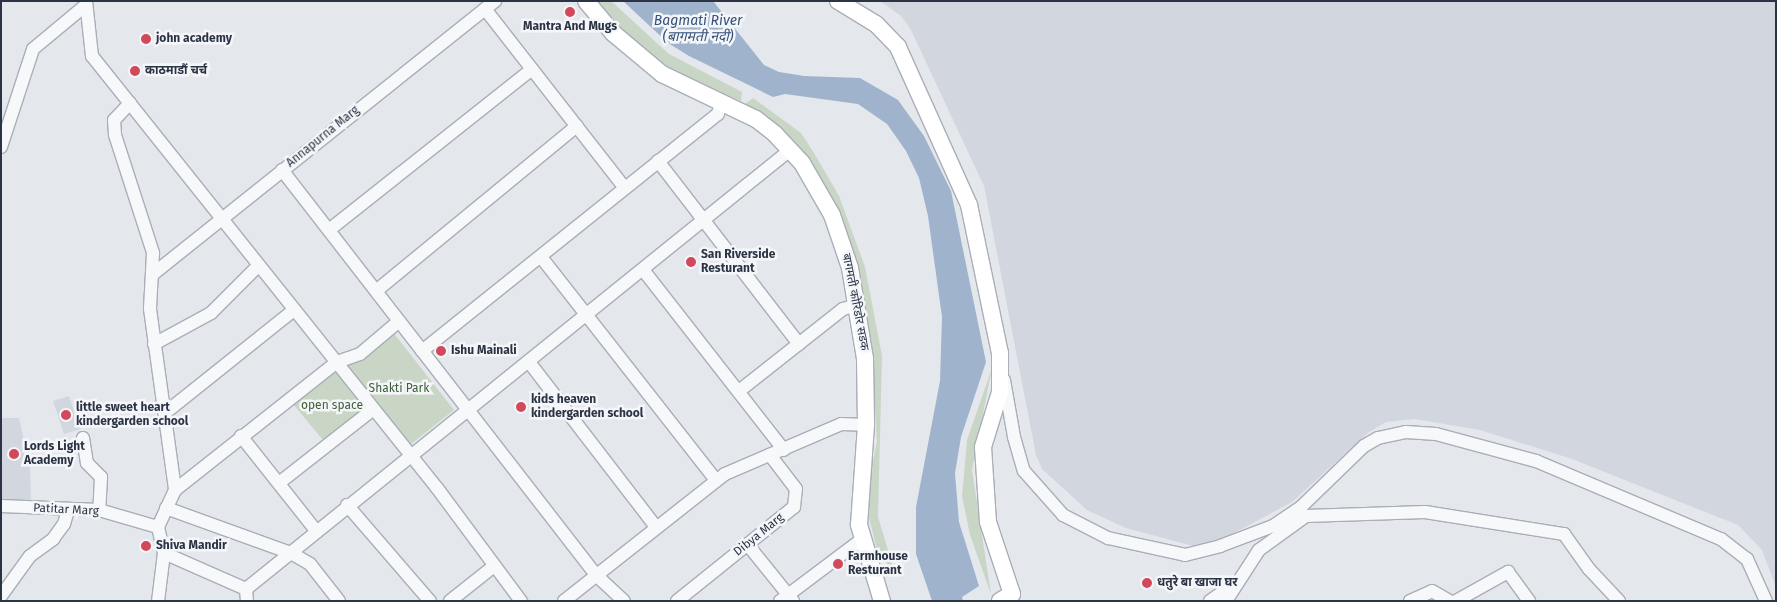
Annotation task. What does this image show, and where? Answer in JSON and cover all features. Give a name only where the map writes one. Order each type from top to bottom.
[{"type":"main road","name":"बागमती कोरिडोर सडक","points":[[586,1],[614,33],[662,74],[756,119],[790,150],[811,175],[832,215],[850,268],[865,359],[866,425],[858,508],[861,540],[882,601]]},
{"type":"main road","points":[[838,1],[876,24],[898,47],[909,66],[968,205],[1000,353],[1000,392],[983,447],[988,522],[1009,599]]},
{"type":"street","points":[[86,3],[92,56],[256,267],[337,362],[372,410],[521,601]]},
{"type":"street","points":[[1,147],[33,49],[86,3]]},
{"type":"street","points":[[490,5],[532,68],[625,188]]},
{"type":"street","name":"Annapurna Marg","points":[[153,274],[219,219],[490,5]]},
{"type":"street","points":[[329,230],[532,68]]},
{"type":"street","points":[[130,103],[114,120],[115,135],[153,253],[150,309],[175,490]]},
{"type":"street","points":[[422,351],[718,114],[721,103]]},
{"type":"street","points":[[376,291],[577,126]]},
{"type":"street","points":[[164,553],[246,595],[347,505],[407,455],[588,317],[790,150]]},
{"type":"street","points":[[658,162],[799,344]]},
{"type":"street","points":[[282,170],[596,574],[624,601]]},
{"type":"street","points":[[541,257],[716,480]]},
{"type":"street","points":[[154,344],[211,313],[256,267]]},
{"type":"street","points":[[644,271],[784,450]]},
{"type":"street","points":[[739,391],[843,309],[857,305]]},
{"type":"street","points":[[165,413],[293,311]]},
{"type":"street","points":[[158,601],[164,553],[158,527],[175,490],[337,362],[360,354],[399,321]]},
{"type":"street","points":[[1000,353],[1014,437],[1024,471],[1064,515],[1108,538],[1185,555],[1220,546],[1273,526],[1301,508],[1364,446],[1378,438],[1406,432],[1436,434],[1536,461],[1721,539],[1747,560],[1766,601]]},
{"type":"street","points":[[529,362],[656,527]]},
{"type":"street","points":[[278,483],[372,410]]},
{"type":"street","points":[[564,601],[716,480],[841,424],[866,425]]},
{"type":"street","points":[[241,436],[318,532]]},
{"type":"street","points":[[84,438],[87,463],[101,477],[99,510]]},
{"type":"street","name":"Dibya Marg","points":[[676,601],[748,545],[796,501],[796,489],[770,455]]},
{"type":"street","points":[[347,505],[430,601]]},
{"type":"street","name":"Patitar Marg","points":[[1,506],[99,510],[158,527]]},
{"type":"street","points":[[166,508],[291,554],[310,564],[339,601]]},
{"type":"street","points":[[1,596],[30,556],[52,539],[64,524],[68,510]]},
{"type":"street","points":[[1226,601],[1236,582],[1259,550],[1306,516],[1425,512],[1564,534],[1589,569],[1619,601]]},
{"type":"street","points":[[748,545],[787,599],[861,540]]},
{"type":"street","points":[[450,601],[494,566]]},
{"type":"street","points":[[1456,601],[1508,572],[1528,601]]},
{"type":"street","points":[[1210,601],[1236,582]]},
{"type":"street","points":[[1410,601],[1432,591],[1450,601]]},
{"type":"shaded area","points":[[880,1],[1776,1],[1776,587],[1762,550],[1738,525],[1572,459],[1480,430],[1415,419],[1386,422],[1369,432],[1292,502],[1217,542],[1197,547],[1126,528],[1087,510],[1042,469],[1036,455],[984,186],[910,28],[901,16]]},
{"type":"shaded area","name":"little sweet heart kindergarden school","points":[[69,396],[80,429],[64,434],[53,401]]},
{"type":"shaded area","name":"Lords Light Academy","points":[[1,418],[19,418],[30,468],[31,506],[1,502]]},
{"type":"green space","points":[[597,1],[611,1],[669,54],[742,92],[741,101],[671,69],[628,35]]},
{"type":"green space","points":[[753,98],[801,133],[839,196],[865,267],[882,356],[878,517],[895,573],[892,575],[876,546],[869,517],[870,475],[877,442],[872,361],[832,199],[815,169],[796,147],[774,125],[745,104]]},
{"type":"green space","name":"Shakti Park","points":[[392,331],[454,410],[406,448],[344,369]]},
{"type":"green space","name":"open space","points":[[336,364],[372,410],[328,446],[293,404]]},
{"type":"green space","points":[[992,368],[972,470],[991,594],[970,535],[962,496],[967,440]]},
{"type":"water","name":"Bagmati River (बागमती नदी)","points":[[623,1],[713,1],[764,65],[779,72],[804,76],[860,78],[898,100],[924,136],[951,191],[986,362],[961,437],[955,473],[959,522],[979,586],[962,597],[963,601],[932,601],[916,554],[916,507],[940,381],[942,317],[928,216],[919,178],[906,151],[887,124],[858,104],[785,94],[773,97],[689,56],[668,43]]},
{"type":"place","name":"Mantra And Mugs","points":[[570,12]]},
{"type":"place","name":"john academy","points":[[146,39]]},
{"type":"place","name":"काठमाडौं चर्च","points":[[135,71]]},
{"type":"place","name":"San Riverside Resturant","points":[[691,262]]},
{"type":"place","name":"Ishu Mainali","points":[[441,351]]},
{"type":"place","name":"kids heaven kindergarden school","points":[[521,407]]},
{"type":"place","name":"little sweet heart kindergarden school","points":[[66,415]]},
{"type":"place","name":"Lords Light Academy","points":[[14,454]]},
{"type":"place","name":"Shiva Mandir","points":[[146,546]]},
{"type":"place","name":"Farmhouse Resturant","points":[[838,564]]},
{"type":"place","name":"धतुरे बा खाजा घर","points":[[1147,583]]}]
